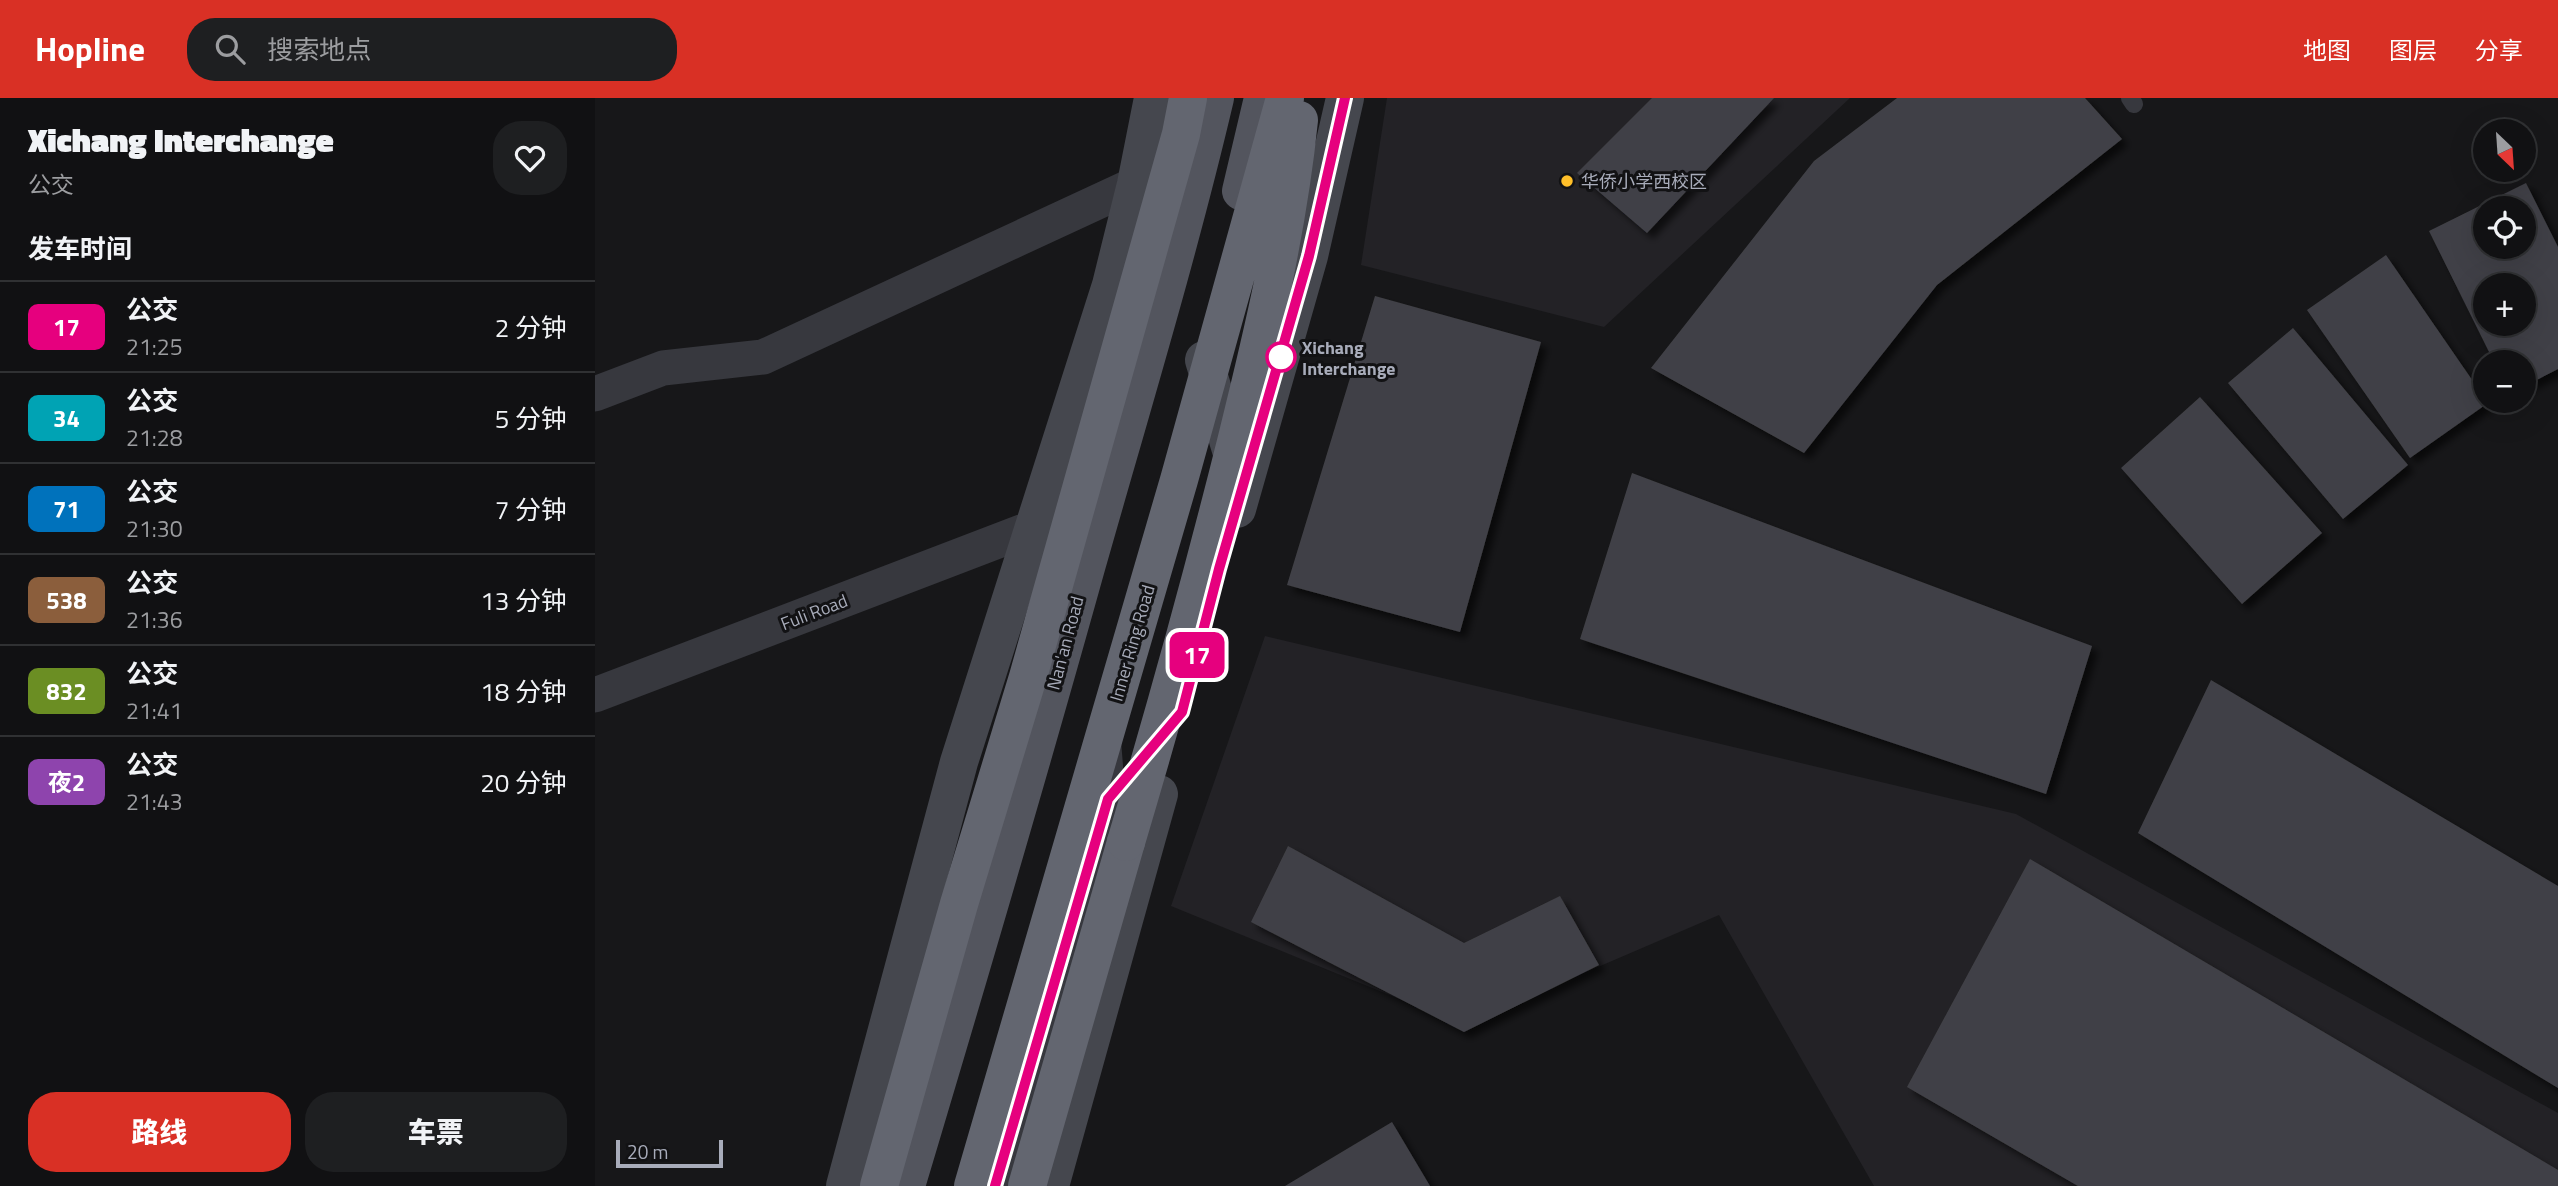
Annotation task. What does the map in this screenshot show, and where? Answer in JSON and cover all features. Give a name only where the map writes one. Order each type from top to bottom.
[{"type":"highway","points":[[879,1186],[955,917],[1028,677],[1181,134],[1188,98]]},
{"type":"highway","name":"Inner Ring Road","points":[[973,1186],[1179,481],[1285,98]]},
{"type":"highway","points":[[1027,1186],[1203,575],[1256,359],[1288,213],[1300,98]]},
{"type":"main road","points":[[845,1186],[959,762],[1111,285],[1136,184],[1153,98]]},
{"type":"main road","name":"Nan'an Road","points":[[906,1186],[1038,741],[1191,197],[1215,98]]},
{"type":"main road","points":[[956,1186],[1201,349],[1263,98]]},
{"type":"main road","points":[[1050,1186],[1219,569],[1309,256],[1345,98]]},
{"type":"main road","points":[[1201,349],[1243,489]]},
{"type":"street","points":[[595,394],[663,368],[763,357],[1136,184],[1191,197]]},
{"type":"street","name":"Fuli Road","points":[[595,695],[1032,528]]},
{"type":"street","points":[[995,1186],[1108,799],[1100,701]]},
{"type":"street","points":[[1108,799],[1182,712]]},
{"type":"shaded area","name":"华侨小学西校区","points":[[1387,98],[1850,98],[1604,327],[1361,265]]},
{"type":"shaded area","points":[[1265,636],[2016,814],[2558,1113],[2558,1186],[1874,1186],[1719,915],[1463,1025],[1171,906]]},
{"type":"building","points":[[1652,98],[1774,98],[1647,233],[1577,173]]},
{"type":"building","points":[[1897,98],[2085,98],[2122,139],[1937,285],[1804,453],[1651,368],[1814,161]]},
{"type":"building","points":[[2526,183],[2532,196],[2500,196]]},
{"type":"building","points":[[2536,203],[2558,247],[2558,369],[2536,380],[2536,350],[2488,350],[2481,336],[2536,336],[2536,273],[2473,273],[2473,320],[2429,231],[2473,209],[2473,259],[2536,259]]},
{"type":"building","points":[[2386,255],[2473,381],[2474,413],[2410,458],[2307,310]]},
{"type":"building","points":[[1375,296],[1541,342],[1460,632],[1287,585]]},
{"type":"building","points":[[2293,328],[2408,465],[2343,519],[2228,383]]},
{"type":"building","points":[[2200,397],[2322,533],[2242,604],[2121,468]]},
{"type":"building","points":[[1632,473],[2092,646],[2046,794],[1580,639]]},
{"type":"building","points":[[2211,680],[2558,886],[2558,1088],[2138,833]]},
{"type":"building","points":[[1288,846],[1464,943],[1560,896],[1599,965],[1464,1032],[1251,922]]},
{"type":"building","points":[[2030,859],[2558,1170],[2558,1186],[2078,1186],[1907,1087]]},
{"type":"building","points":[[1392,1122],[1430,1186],[1285,1186]]},
{"type":"bus line","name":"17","points":[[995,1186],[1108,799],[1182,712],[1219,569],[1309,256],[1345,98]]},
{"type":"place","name":"华侨小学西校区","points":[[1567,181]]},
{"type":"place","name":"Xichang Interchange","points":[[1281,357]]}]
